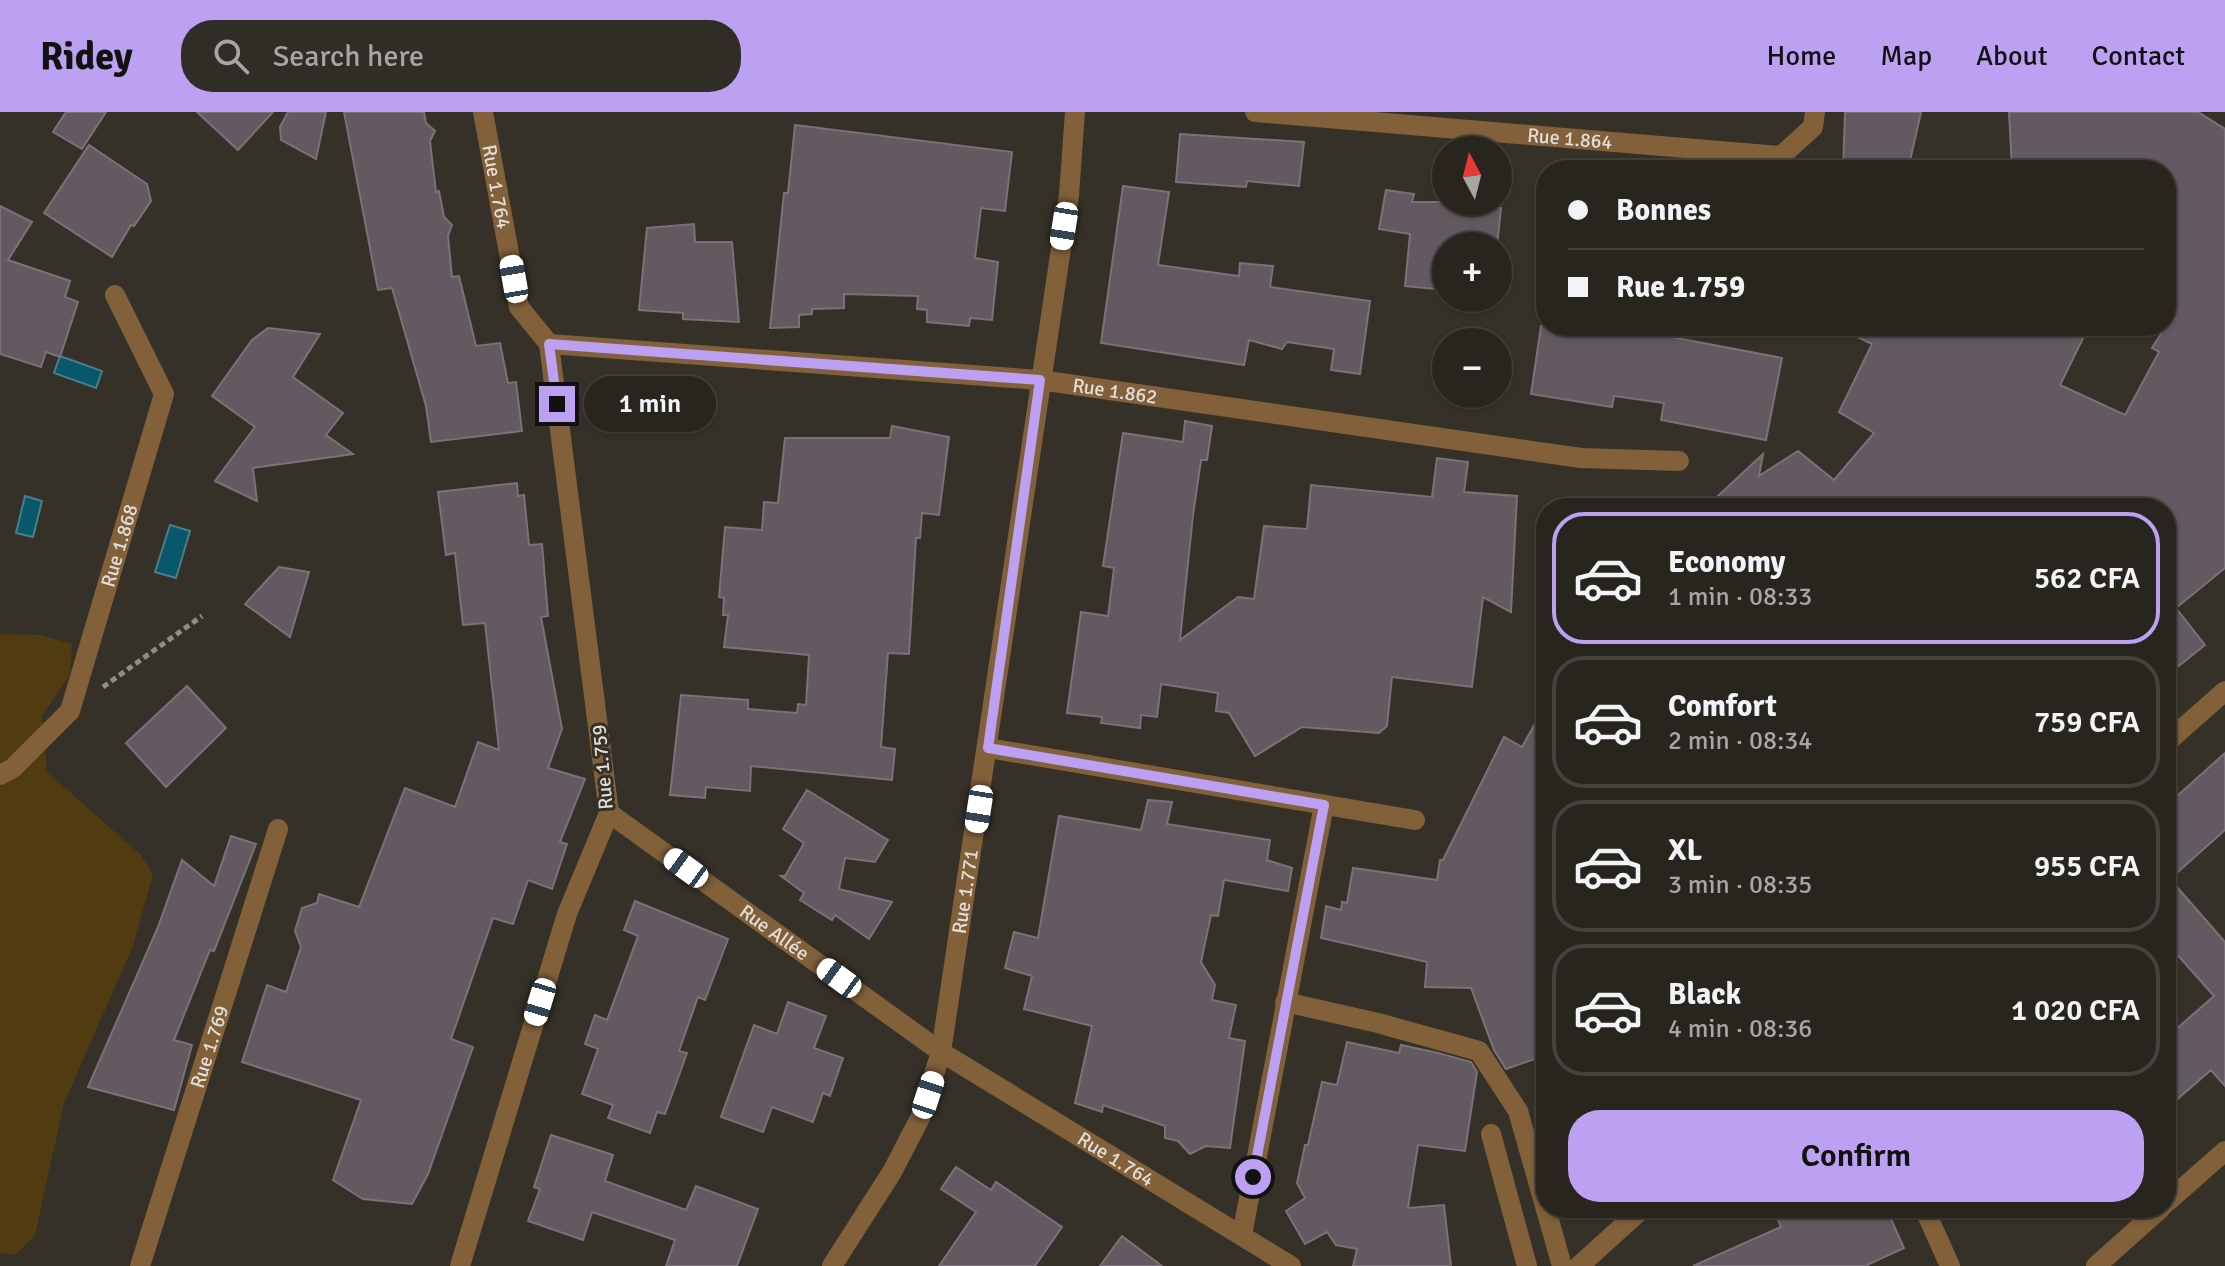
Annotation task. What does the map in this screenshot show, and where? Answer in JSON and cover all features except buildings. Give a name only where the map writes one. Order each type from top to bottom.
[{"type":"street","name":"Rue 1.764","points":[[483,112],[519,307],[549,344]]},
{"type":"street","name":"Rue 1.771","points":[[832,1266],[907,1144],[921,1116],[941,1052],[1069,195],[1075,112]]},
{"type":"street","name":"Rue 1.864","points":[[1255,112],[1781,156],[1813,127],[1815,112]]},
{"type":"street","name":"Rue 1.868","points":[[0,775],[13,768],[70,711],[164,394],[115,295]]},
{"type":"street","name":"Rue 1.862","points":[[549,344],[1040,380],[1581,458],[1679,461]]},
{"type":"street","name":"Rue 1.759","points":[[460,1266],[567,914],[609,813],[549,344]]},
{"type":"street","points":[[2176,734],[2225,691]]},
{"type":"street","points":[[988,748],[1415,820]]},
{"type":"street","points":[[1242,1235],[1324,805]]},
{"type":"street","name":"Rue Allée","points":[[609,813],[941,1052]]},
{"type":"street","name":"Rue 1.769","points":[[140,1266],[278,829]]},
{"type":"street","points":[[1285,1002],[1378,1023],[1479,1051],[1518,1111],[1536,1174]]},
{"type":"street","name":"Rue 1.764","points":[[941,1052],[1291,1266]]},
{"type":"street","points":[[1491,1134],[1527,1266]]},
{"type":"street","points":[[2176,1194],[2225,1151]]},
{"type":"street","points":[[1548,1218],[1562,1266]]},
{"type":"street","points":[[1579,1266],[1632,1218]]},
{"type":"street","points":[[1928,1218],[1950,1266]]},
{"type":"street","points":[[2096,1266],[2150,1218]]},
{"type":"path","points":[[70,711],[202,616]]},
{"type":"shaded area","points":[[0,634],[39,635],[72,644],[70,675],[42,716],[47,772],[141,855],[153,874],[133,946],[64,1103],[35,1235],[15,1255],[0,1253]]},
{"type":"water","points":[[60,356],[102,371],[96,388],[54,373]]},
{"type":"water","points":[[25,496],[42,501],[33,537],[16,533]]},
{"type":"water","points":[[170,525],[190,531],[176,578],[155,572]]},
{"type":"route","points":[[557,404],[549,344],[1040,380],[988,748],[1324,805],[1253,1177]]}]
